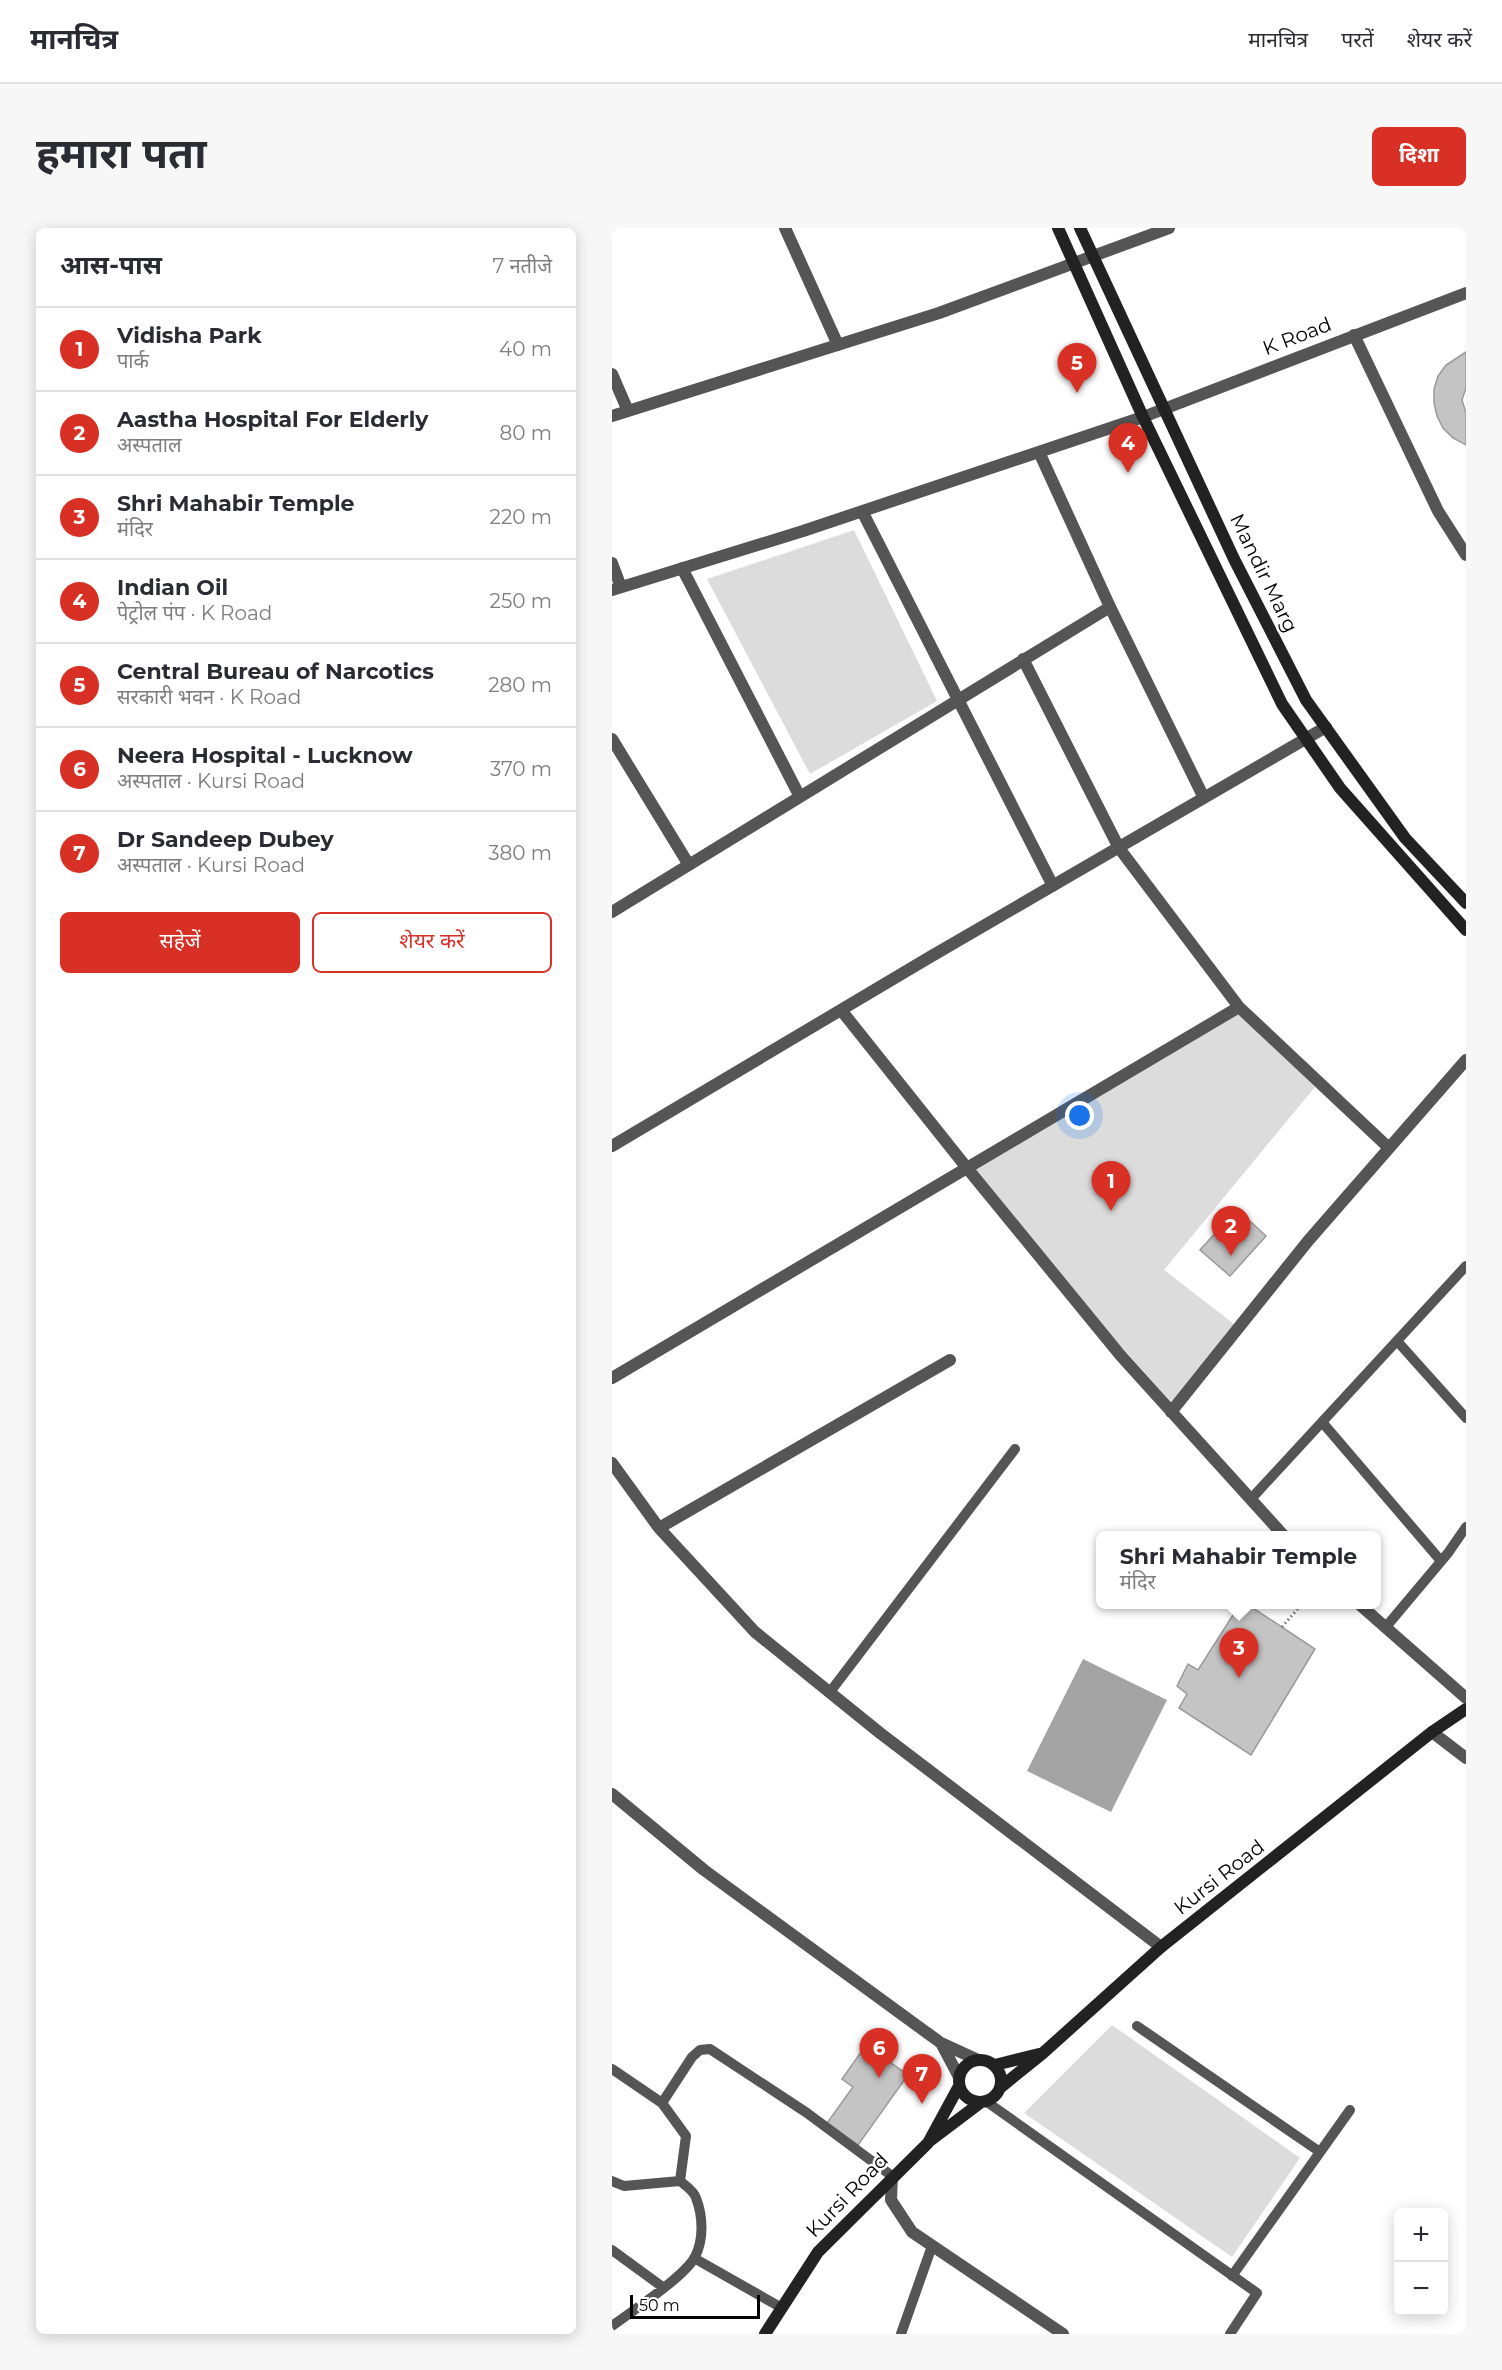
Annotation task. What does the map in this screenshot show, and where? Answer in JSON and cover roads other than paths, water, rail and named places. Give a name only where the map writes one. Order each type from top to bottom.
[{"type":"main road","points":[[1058,228],[1143,417],[1282,704],[1340,788],[1466,930]]},
{"type":"main road","name":"Mandir Marg","points":[[1080,228],[1234,559],[1306,700],[1405,838],[1466,903]]},
{"type":"main road","name":"Kursi Road","points":[[994,2065],[1043,2054],[1161,1947],[1432,1732],[1466,1709]]},
{"type":"main road","points":[[928,2143],[998,2093],[1001,2087],[1043,2054]]},
{"type":"main road","points":[[983,2102],[967,2098],[959,2082],[966,2065],[978,2060],[994,2065],[1001,2075],[1001,2087]]},
{"type":"main road","name":"Kursi Road","points":[[765,2334],[818,2252],[892,2176],[928,2143],[959,2082]]},
{"type":"street","points":[[786,228],[838,345]]},
{"type":"street","points":[[612,416],[939,313],[1169,228]]},
{"type":"street","name":"K Road","points":[[616,588],[862,511],[1143,417],[1466,293]]},
{"type":"street","points":[[1354,335],[1438,511],[1464,548]]},
{"type":"street","points":[[612,374],[628,411]]},
{"type":"street","points":[[1039,452],[1110,607],[1204,798]]},
{"type":"street","points":[[862,511],[1053,886]]},
{"type":"street","points":[[612,563],[616,588]]},
{"type":"street","points":[[682,568],[800,797]]},
{"type":"street","points":[[612,912],[1110,607]]},
{"type":"street","points":[[1023,659],[1119,848],[1239,1007],[1389,1148]]},
{"type":"street","points":[[612,1146],[1326,728]]},
{"type":"street","points":[[612,739],[690,865]]},
{"type":"street","points":[[612,1378],[1239,1007]]},
{"type":"street","points":[[842,1010],[967,1168],[1121,1356],[1280,1531]]},
{"type":"street","points":[[1171,1412],[1308,1241],[1466,1060]]},
{"type":"street","points":[[659,1527],[950,1360]]},
{"type":"street","points":[[612,1463],[659,1527],[755,1632],[1161,1947]]},
{"type":"street","points":[[1364,1609],[1466,1698]]},
{"type":"street","points":[[1432,1732],[1466,1758]]},
{"type":"street","points":[[612,1794],[704,1870],[941,2043],[978,2060]]},
{"type":"street","points":[[941,2043],[959,2082]]},
{"type":"street","points":[[892,2176],[891,2200],[912,2232],[1063,2334]]},
{"type":"lane","points":[[1251,1499],[1466,1266]]},
{"type":"lane","points":[[1397,1341],[1466,1418]]},
{"type":"lane","points":[[1322,1422],[1441,1561]]},
{"type":"lane","points":[[830,1692],[1015,1449]]},
{"type":"lane","points":[[1385,1628],[1466,1527]]},
{"type":"lane","points":[[1137,2026],[1320,2152]]},
{"type":"lane","points":[[662,2103],[692,2057],[700,2050],[710,2049],[807,2113],[892,2176]]},
{"type":"lane","points":[[612,2069],[662,2103],[686,2136],[680,2181]]},
{"type":"lane","points":[[983,2102],[1257,2293],[1230,2334]]},
{"type":"lane","points":[[1232,2276],[1350,2110]]},
{"type":"lane","points":[[612,2181],[624,2186],[680,2181],[696,2196],[702,2229],[694,2258],[664,2288],[612,2326]]},
{"type":"lane","points":[[901,2334],[932,2246]]},
{"type":"lane","points":[[612,2250],[664,2288]]},
{"type":"lane","points":[[694,2258],[782,2308]]},
{"type":"place","name":"Central Bureau of Narcotics","points":[[1077,393]]},
{"type":"place","name":"Indian Oil","points":[[1128,473]]},
{"type":"place","name":"Vidisha Park","points":[[1111,1211]]},
{"type":"place","name":"Aastha Hospital For Elderly","points":[[1231,1256]]},
{"type":"place","name":"Shri Mahabir Temple","points":[[1239,1678]]},
{"type":"place","name":"Neera Hospital - Lucknow","points":[[879,2078]]},
{"type":"place","name":"Dr Sandeep Dubey","points":[[922,2104]]}]
